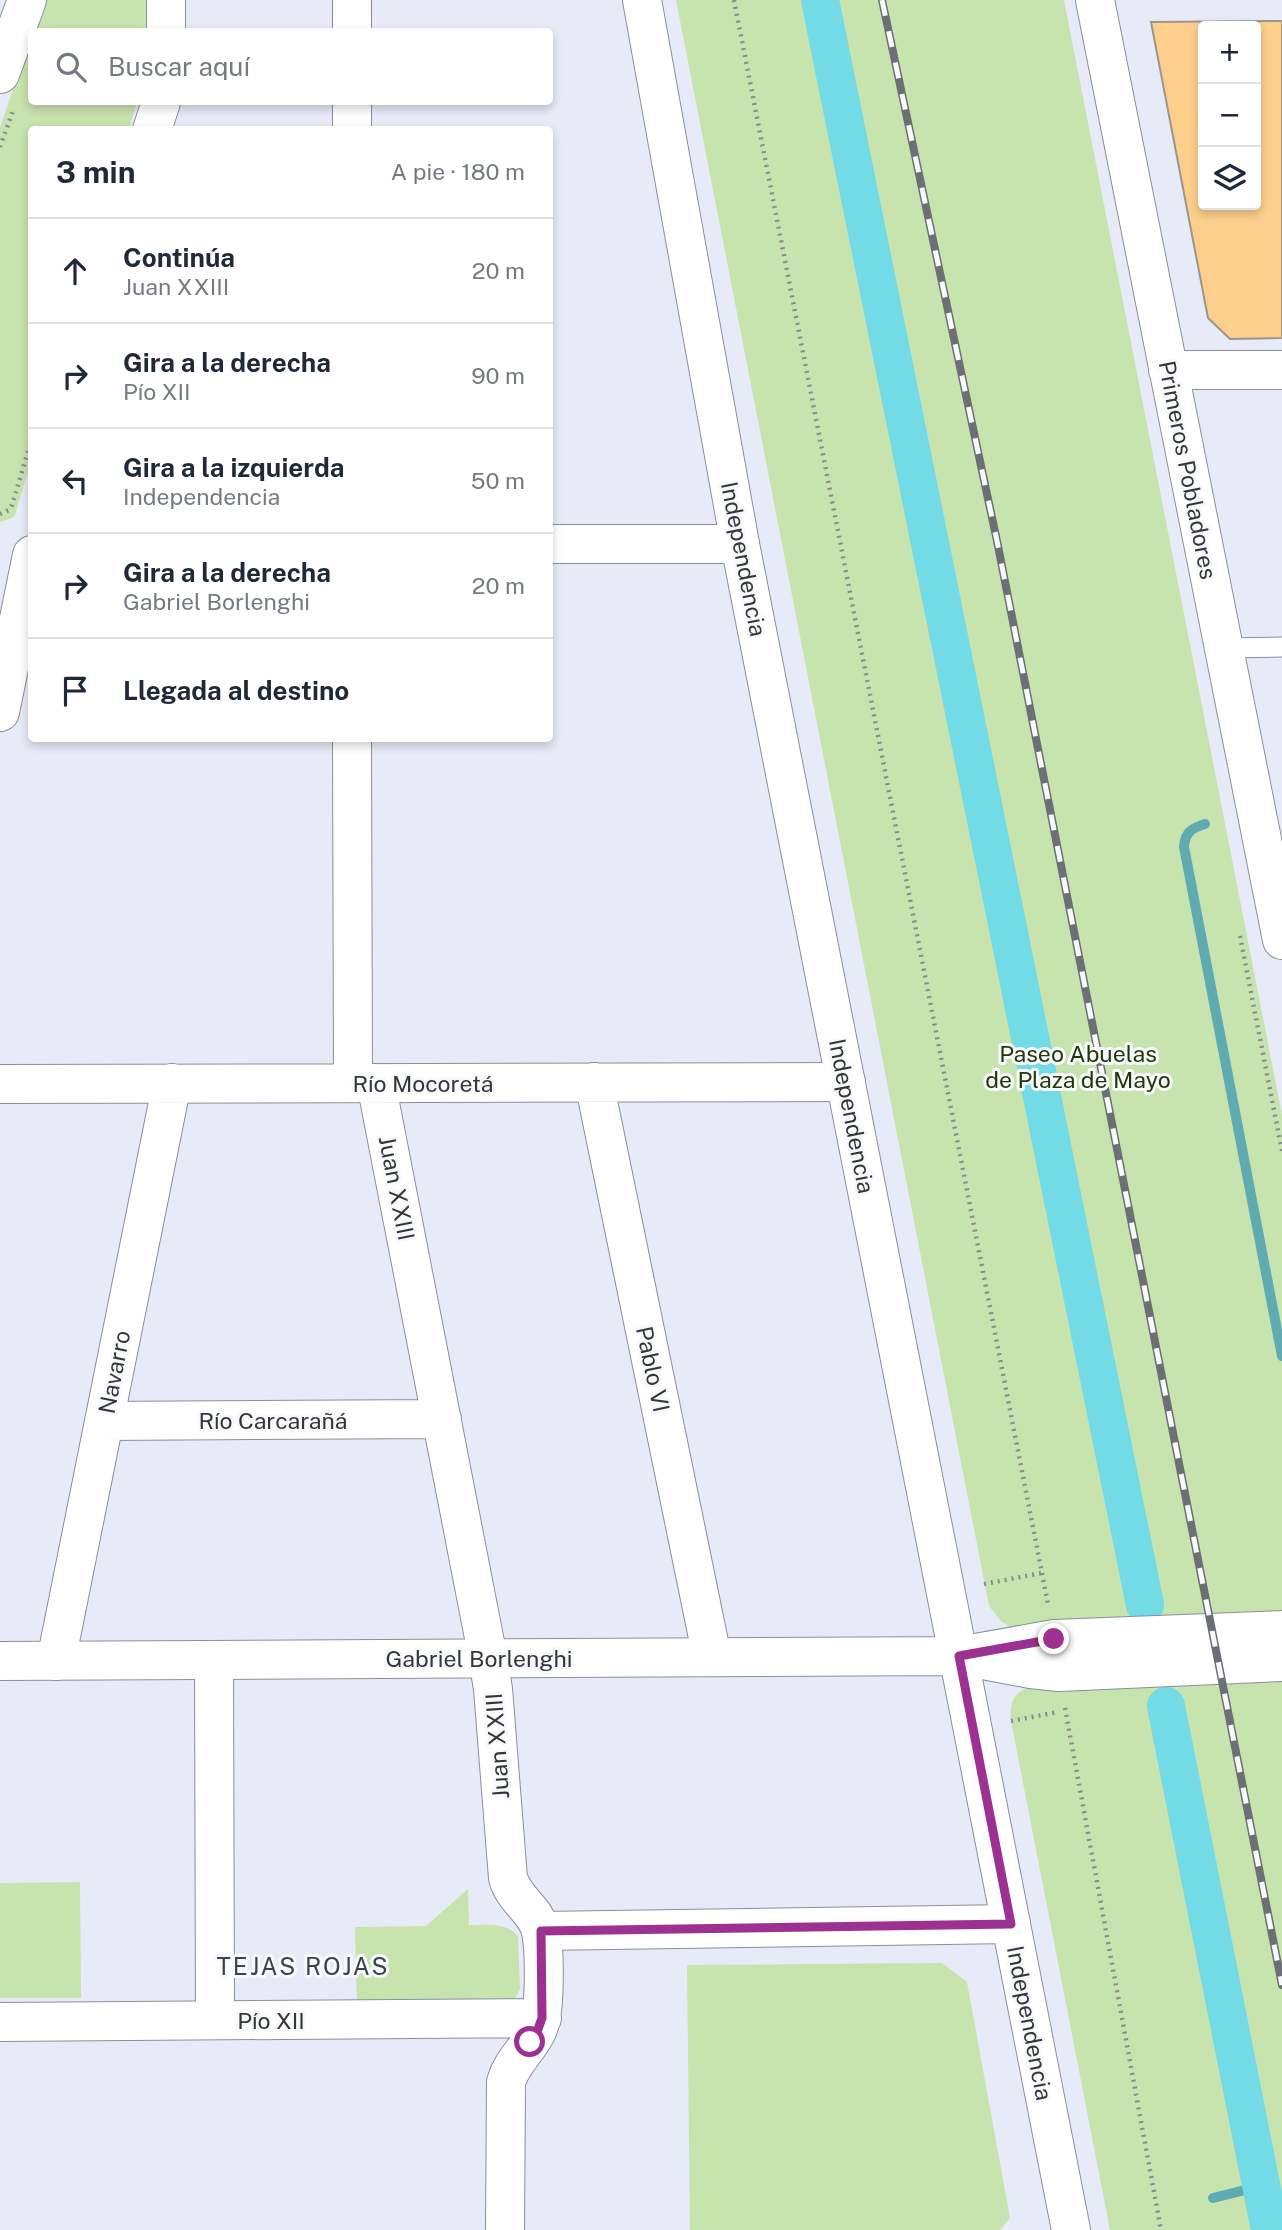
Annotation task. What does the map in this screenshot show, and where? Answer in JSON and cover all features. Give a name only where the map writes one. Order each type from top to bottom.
[{"type":"street","points":[[0,74],[27,0]]},
{"type":"street","points":[[166,0],[166,28]]},
{"type":"street","points":[[352,0],[352,28]]},
{"type":"street","name":"Independencia","points":[[642,0],[740,544],[1071,2230]]},
{"type":"street","name":"Primeros Pobladores","points":[[1095,0],[1282,940]]},
{"type":"street","points":[[154,126],[162,105]]},
{"type":"street","points":[[163,105],[165,126]]},
{"type":"street","points":[[352,105],[352,126]]},
{"type":"street","points":[[1168,370],[1282,370]]},
{"type":"street","points":[[0,544],[28,544]]},
{"type":"street","points":[[553,544],[740,544]]},
{"type":"street","points":[[0,712],[28,575]]},
{"type":"street","name":"Juan XXIII","points":[[352,742],[364,1083],[442,1419],[488,1658],[493,1689],[508,1878],[515,1895],[535,1917],[541,1931]]},
{"type":"street","name":"Pablo VI","points":[[594,1082],[712,1657]]},
{"type":"street","name":"Río Mocoretá","points":[[0,1084],[846,1082]]},
{"type":"street","name":"Navarro","points":[[56,1661],[172,1083]]},
{"type":"street","name":"Río Carcarañá","points":[[104,1421],[442,1419]]},
{"type":"street","name":"Gabriel Borlenghi","points":[[0,1661],[959,1656],[1054,1639],[1282,1629]]},
{"type":"street","name":"Gabriel Borlenghi","points":[[959,1656],[1059,1672],[1282,1662]]},
{"type":"street","points":[[214,1660],[215,2020]]},
{"type":"street","points":[[505,2230],[506,2082],[510,2068],[537,2032],[542,2018],[541,1931],[1011,1924]]},
{"type":"street","name":"Pío XII","points":[[0,2022],[542,2018]]},
{"type":"lane","points":[[1223,648],[1282,647]]},
{"type":"path","points":[[734,0],[1048,1607]]},
{"type":"path","points":[[0,514],[9,510],[12,505],[28,451]]},
{"type":"path","points":[[984,1584],[1042,1573]]},
{"type":"path","points":[[1063,1697],[1161,2230]]},
{"type":"path","points":[[1010,1721],[1066,1710]]},
{"type":"green space","points":[[45,0],[147,0],[147,28],[35,28]]},
{"type":"green space","name":"Paseo Abuelas de Plaza de Mayo","points":[[676,0],[1064,0],[1282,1115],[1282,1617],[1011,1627],[1002,1622],[989,1606]]},
{"type":"green space","points":[[28,47],[28,105],[136,105],[130,126],[28,126],[28,471],[15,515],[0,522],[0,127]]},
{"type":"green space","points":[[1282,1676],[1282,2230],[1110,2230],[1011,1721],[1012,1704],[1016,1695],[1030,1686]]},
{"type":"green space","points":[[80,1882],[81,1998],[0,1998],[0,1883]]},
{"type":"green space","points":[[468,1889],[469,1925],[502,1926],[518,1936],[520,1989],[515,1999],[509,2002],[357,2007],[355,1927],[426,1926]]},
{"type":"green space","points":[[942,1963],[967,1982],[1010,2218],[1000,2230],[690,2230],[687,1965]]},
{"type":"building","points":[[1261,21],[1282,21],[1282,338],[1230,339],[1208,318],[1151,22],[1198,22],[1198,210],[1261,210]]},
{"type":"waterway","points":[[820,0],[1145,1605]]},
{"type":"waterway","points":[[1205,824],[1190,831],[1184,847],[1282,1356]]},
{"type":"waterway","points":[[1166,1706],[1270,2230]]},
{"type":"waterway","points":[[1213,2198],[1261,2186]]},
{"type":"railway","points":[[882,0],[997,541],[1282,1985]]},
{"type":"district","name":"TEJAS ROJAS","points":[[303,1966]]},
{"type":"route","points":[[530,2042],[542,2018],[541,1931],[1011,1924],[959,1656],[1019,1643],[1054,1639]]}]
